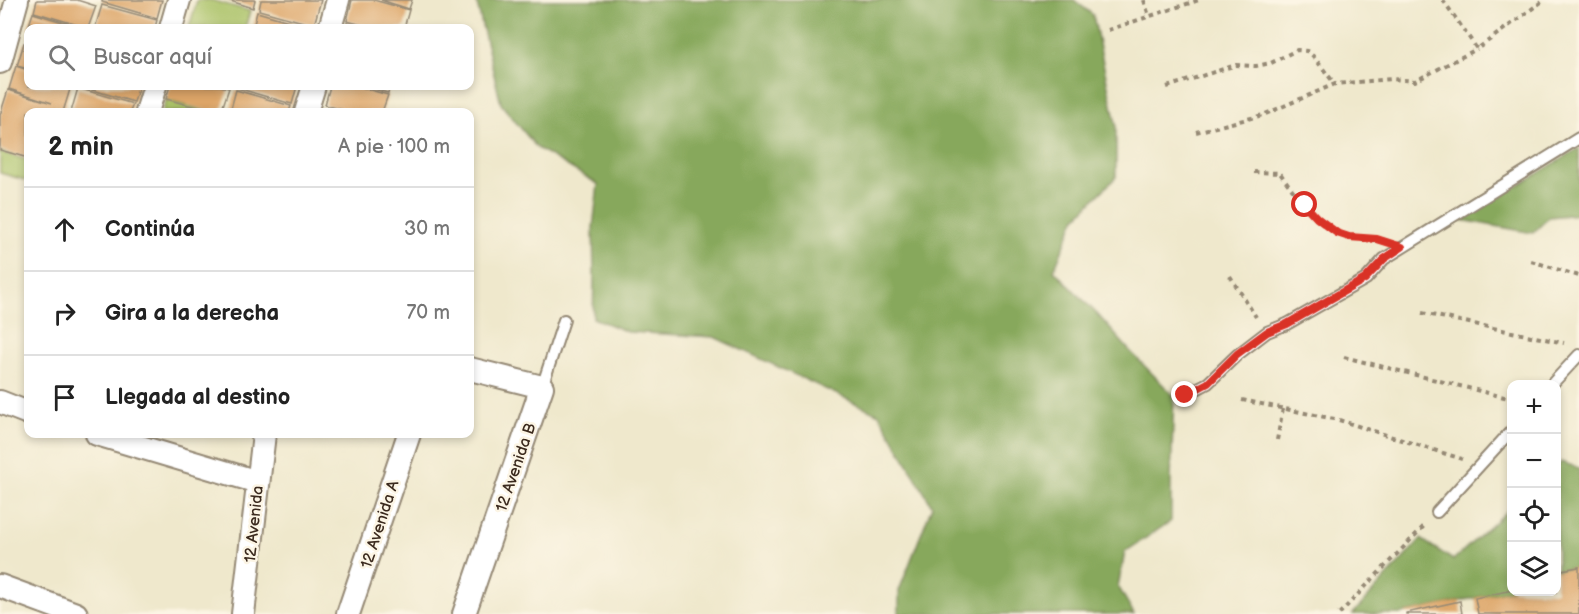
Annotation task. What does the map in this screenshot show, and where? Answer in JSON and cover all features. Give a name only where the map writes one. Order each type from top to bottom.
[{"type":"street","points":[[0,62],[17,0]]},
{"type":"street","points":[[172,24],[178,0]]},
{"type":"street","points":[[331,24],[338,0]]},
{"type":"street","points":[[148,108],[154,90]]},
{"type":"street","points":[[307,108],[313,90]]},
{"type":"street","points":[[474,370],[542,387]]},
{"type":"street","name":"12 Avenida B","points":[[464,614],[542,387]]},
{"type":"street","points":[[0,402],[24,411]]},
{"type":"street","points":[[110,438],[258,482]]},
{"type":"street","name":"12 Avenida","points":[[243,614],[264,438]]},
{"type":"street","name":"12 Avenida A","points":[[348,614],[408,438]]},
{"type":"street","points":[[0,586],[76,614]]},
{"type":"lane","points":[[1185,395],[1208,383],[1237,354],[1267,332],[1287,324],[1365,279],[1384,259],[1402,247],[1579,138]]},
{"type":"lane","name":"12 Avenida B","points":[[542,387],[564,320]]},
{"type":"lane","points":[[1556,380],[1579,355]]},
{"type":"lane","points":[[1437,512],[1508,434]]},
{"type":"path","points":[[1144,0],[1149,16]]},
{"type":"path","points":[[1108,30],[1199,0]]},
{"type":"path","points":[[1443,0],[1477,49]]},
{"type":"path","points":[[1196,132],[1263,115],[1335,84],[1392,79],[1415,81],[1477,49],[1544,0]]},
{"type":"path","points":[[1167,87],[1236,65],[1256,66],[1271,63],[1298,50],[1307,51],[1313,56],[1335,84]]},
{"type":"path","points":[[1254,172],[1280,173],[1317,218],[1337,233],[1349,237],[1377,239],[1402,247]]},
{"type":"path","points":[[1531,261],[1579,276]]},
{"type":"path","points":[[1230,276],[1267,332]]},
{"type":"path","points":[[1422,313],[1568,344]]},
{"type":"path","points":[[1344,357],[1507,398]]},
{"type":"path","points":[[1242,400],[1339,420],[1480,465]]},
{"type":"path","points":[[1277,440],[1283,408]]},
{"type":"path","points":[[1339,614],[1437,512]]},
{"type":"green space","points":[[197,0],[211,0],[250,11],[246,24],[190,24]]},
{"type":"green space","points":[[476,0],[1074,0],[1093,15],[1116,124],[1116,177],[1075,219],[1054,270],[1174,396],[1171,521],[1125,552],[1118,586],[1134,614],[899,614],[899,591],[932,506],[879,414],[714,337],[628,332],[593,318],[593,228],[598,184],[537,148],[501,104]]},
{"type":"green space","points":[[166,100],[194,108],[163,108]]},
{"type":"green space","points":[[1579,148],[1579,214],[1549,217],[1533,233],[1462,220]]},
{"type":"green space","points":[[0,152],[24,159],[24,180],[0,173]]},
{"type":"green space","points":[[1561,462],[1579,468],[1579,567],[1561,570]]},
{"type":"green space","points":[[1507,511],[1507,591],[1401,614],[1353,614],[1421,539],[1453,560]]},
{"type":"building","points":[[37,0],[77,0],[96,6],[89,24],[74,24],[34,12]]},
{"type":"building","points":[[102,0],[162,0],[157,18],[102,2]]},
{"type":"building","points":[[227,0],[255,0],[253,8]]},
{"type":"building","points":[[261,0],[321,0],[314,24],[259,10]]},
{"type":"building","points":[[352,0],[374,0],[409,10],[405,24],[359,24],[347,21]]},
{"type":"building","points":[[381,0],[412,0],[409,9]]},
{"type":"building","points":[[102,5],[157,20],[156,24],[96,24]]},
{"type":"building","points":[[257,12],[299,24],[254,24]]},
{"type":"building","points":[[33,13],[69,24],[29,24]]},
{"type":"building","points":[[24,43],[24,68],[17,66]]},
{"type":"building","points":[[16,66],[24,69],[24,90],[70,90],[64,108],[24,108],[24,157],[0,150],[0,115],[8,90],[52,103],[9,89]]},
{"type":"building","points":[[77,90],[85,90],[133,104],[132,108],[72,108]]},
{"type":"building","points":[[93,90],[138,90],[134,102]]},
{"type":"building","points":[[169,90],[228,90],[222,108],[199,108],[166,99]]},
{"type":"building","points":[[236,90],[291,106],[290,108],[231,108]]},
{"type":"building","points":[[244,90],[296,90],[292,104]]},
{"type":"building","points":[[329,90],[370,90],[388,95],[383,108],[336,108],[325,105]]},
{"type":"building","points":[[1579,567],[1579,614],[1478,614],[1475,598],[1507,591],[1507,596],[1561,596],[1561,570]]},
{"type":"building","points":[[1460,601],[1462,614],[1406,614],[1406,613]]},
{"type":"route","points":[[1185,395],[1208,383],[1237,354],[1267,332],[1287,324],[1365,279],[1384,259],[1402,247],[1377,239],[1349,237],[1337,233],[1317,218],[1305,205]]}]
